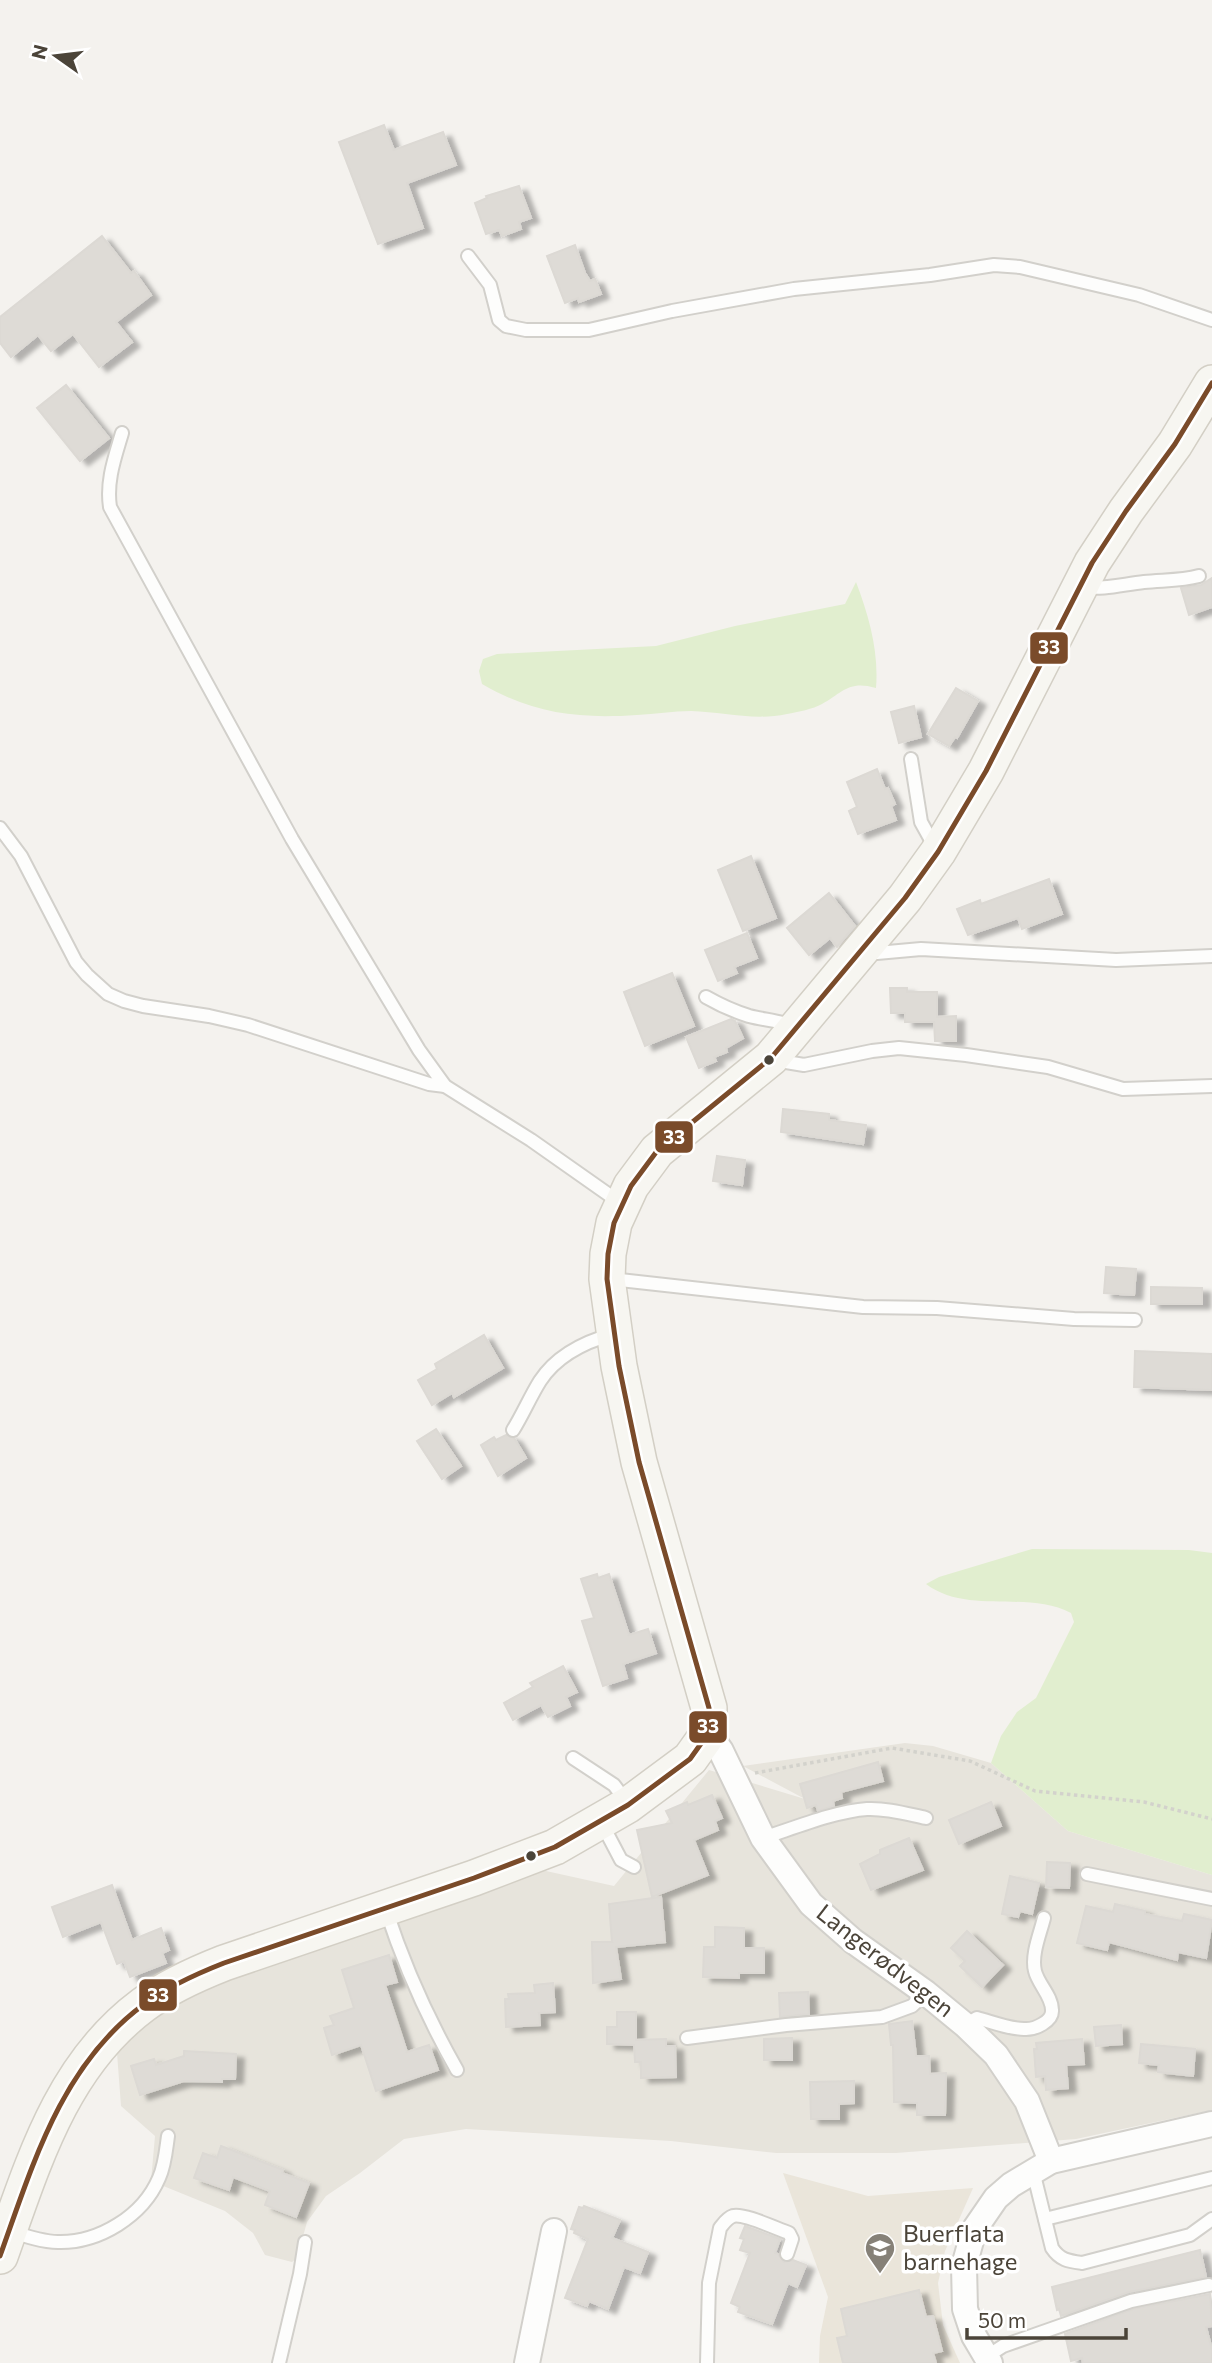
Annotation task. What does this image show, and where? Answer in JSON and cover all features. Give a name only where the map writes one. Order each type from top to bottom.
[{"type":"main road","points":[[3,2238],[43,2137],[77,2074],[97,2048],[144,2005],[201,1972],[385,1906],[520,1862],[555,1847],[614,1813],[690,1759],[705,1738],[709,1724],[709,1708],[639,1462],[614,1334],[607,1279],[611,1237],[622,1205],[638,1176],[657,1151],[771,1058],[905,898],[938,852],[986,771],[1079,586],[1105,542],[1175,444],[1212,383]]},
{"type":"street","name":"Langerødvegen","points":[[705,1738],[716,1744],[721,1751],[763,1838],[811,1904],[853,1941],[926,1993],[996,2055],[1027,2101],[1042,2166]]},
{"type":"street","points":[[988,2360],[974,2336],[965,2309],[964,2266],[974,2230],[996,2198],[1042,2166],[1212,2124]]},
{"type":"street","points":[[527,2363],[554,2231]]},
{"type":"lane","points":[[468,256],[490,285],[499,320],[506,326],[526,330],[589,330],[672,311],[794,289],[930,275],[994,265],[1020,267],[1139,295],[1212,320]]},
{"type":"lane","points":[[122,433],[111,471],[108,496],[110,507],[292,839],[419,1050],[445,1086],[531,1140],[622,1205]]},
{"type":"lane","points":[[1079,586],[1094,589],[1199,576]]},
{"type":"lane","points":[[911,759],[921,822],[938,852]]},
{"type":"lane","points":[[0,828],[21,856],[76,962],[108,993],[143,1006],[248,1025],[429,1084],[445,1086]]},
{"type":"lane","points":[[861,949],[877,953],[921,949],[1116,960],[1212,956]]},
{"type":"lane","points":[[706,997],[725,1008],[784,1022],[797,1029]]},
{"type":"lane","points":[[771,1058],[804,1065],[899,1048],[1048,1067],[1123,1089],[1212,1086]]},
{"type":"lane","points":[[607,1279],[863,1307],[936,1308],[1074,1319],[1135,1320]]},
{"type":"lane","points":[[513,1430],[541,1380],[554,1364],[577,1346],[614,1334]]},
{"type":"lane","points":[[573,1758],[614,1785],[611,1846],[621,1860],[634,1867]]},
{"type":"lane","points":[[763,1838],[824,1819],[865,1810],[890,1810],[926,1818]]},
{"type":"lane","points":[[1087,1874],[1212,1899]]},
{"type":"lane","points":[[385,1906],[436,2034],[457,2070]]},
{"type":"lane","points":[[965,2025],[977,2018],[1025,2030],[1041,2025],[1051,2018],[1051,2001],[1040,1986],[1034,1969],[1044,1918]]},
{"type":"lane","points":[[687,2038],[786,2025],[882,2017],[912,2006],[926,1993]]},
{"type":"lane","points":[[3,2238],[58,2242],[95,2236],[118,2225],[145,2201],[159,2181],[168,2136]]},
{"type":"lane","points":[[1042,2166],[1045,2219],[1052,2248],[1058,2257],[1067,2261],[1082,2263],[1190,2235],[1212,2219]]},
{"type":"lane","points":[[1045,2219],[1212,2178]]},
{"type":"lane","points":[[709,2362],[709,2283],[720,2228],[725,2221],[729,2217],[740,2216],[789,2233],[792,2239],[787,2254]]},
{"type":"lane","points":[[279,2363],[305,2242]]},
{"type":"lane","points":[[988,2360],[1003,2346],[1131,2301],[1209,2285]]},
{"type":"path","points":[[732,1777],[892,1748],[970,1761],[1035,1791],[1144,1802],[1212,1819]]},
{"type":"shaded area","points":[[905,1743],[933,1746],[991,1763],[1068,1831],[1212,1875],[1212,2110],[1076,2139],[896,2153],[776,2153],[671,2141],[466,2129],[404,2139],[326,2196],[307,2222],[297,2258],[292,2262],[265,2255],[253,2233],[225,2211],[151,2181],[155,2136],[121,2106],[117,2053],[159,2010],[233,1971],[537,1869],[614,1886],[709,1770],[805,1799],[743,1766]]},
{"type":"shaded area","name":"Buerflata barnehage","points":[[783,2173],[868,2196],[973,2188],[945,2251],[938,2283],[943,2325],[960,2363],[819,2363],[820,2336],[828,2297]]},
{"type":"green space","points":[[856,582],[872,634],[876,688],[853,686],[822,704],[805,710],[763,717],[691,711],[616,716],[576,715],[538,708],[482,684],[479,671],[483,659],[497,654],[656,646],[735,626],[845,604]]},
{"type":"green space","points":[[1032,1549],[1189,1550],[1212,1553],[1212,1875],[1068,1831],[991,1763],[1001,1736],[1017,1712],[1036,1698],[1074,1622],[1071,1613],[1036,1603],[960,1598],[942,1593],[926,1584],[939,1577]]},
{"type":"building","points":[[384,125],[394,150],[443,132],[456,165],[407,183],[423,228],[378,244],[339,142]]},
{"type":"building","points":[[519,186],[531,218],[519,222],[521,229],[502,236],[499,230],[486,234],[475,203],[487,198],[486,196]]},
{"type":"building","points":[[102,236],[131,273],[134,271],[151,295],[116,322],[132,342],[99,367],[73,334],[51,351],[38,335],[11,357],[0,343],[0,317]]},
{"type":"building","points":[[575,245],[585,273],[590,281],[595,279],[601,294],[579,302],[578,298],[565,303],[547,256]]},
{"type":"building","points":[[66,385],[109,438],[80,461],[37,408]]},
{"type":"building","points":[[1212,578],[1212,607],[1189,615],[1181,588],[1201,585]]},
{"type":"building","points":[[956,688],[978,701],[957,738],[955,737],[949,746],[928,734]]},
{"type":"building","points":[[914,706],[921,737],[899,743],[891,712]]},
{"type":"building","points":[[877,769],[895,804],[891,806],[896,820],[858,834],[849,811],[857,807],[847,782]]},
{"type":"building","points":[[751,856],[776,918],[743,931],[718,870]]},
{"type":"building","points":[[1049,879],[1062,914],[1022,929],[1018,918],[968,935],[957,909],[980,900],[981,904]]},
{"type":"building","points":[[829,893],[855,926],[837,947],[830,938],[809,955],[787,928]]},
{"type":"building","points":[[747,933],[757,958],[734,967],[737,973],[718,981],[705,950]]},
{"type":"building","points":[[672,973],[694,1026],[645,1046],[624,992]]},
{"type":"building","points":[[890,988],[907,988],[907,992],[937,992],[937,1017],[956,1016],[956,1041],[935,1041],[934,1022],[905,1022],[905,1013],[891,1013]]},
{"type":"building","points":[[731,1019],[735,1021],[743,1038],[726,1048],[727,1052],[714,1057],[716,1061],[699,1068],[686,1037]]},
{"type":"building","points":[[783,1109],[829,1114],[829,1120],[866,1125],[863,1144],[781,1132]]},
{"type":"building","points":[[717,1156],[745,1160],[742,1185],[713,1181]]},
{"type":"building","points":[[1106,1267],[1136,1269],[1134,1295],[1104,1293]]},
{"type":"building","points":[[1151,1287],[1202,1288],[1202,1304],[1151,1304]]},
{"type":"building","points":[[484,1335],[503,1368],[454,1397],[452,1393],[432,1405],[418,1380],[437,1369],[435,1364]]},
{"type":"building","points":[[1135,1351],[1212,1354],[1212,1390],[1134,1387]]},
{"type":"building","points":[[436,1429],[461,1466],[442,1479],[417,1441]]},
{"type":"building","points":[[506,1435],[514,1438],[526,1458],[498,1476],[481,1445],[494,1437],[496,1440]]},
{"type":"building","points":[[597,1574],[598,1578],[609,1574],[629,1635],[648,1629],[656,1653],[623,1664],[627,1678],[603,1686],[582,1621],[594,1618],[581,1579]]},
{"type":"building","points":[[563,1666],[577,1692],[566,1697],[570,1706],[548,1717],[541,1705],[513,1720],[504,1703],[533,1687],[530,1683]]},
{"type":"building","points":[[878,1762],[883,1781],[841,1792],[842,1798],[833,1801],[834,1806],[818,1811],[816,1805],[807,1808],[800,1784]]},
{"type":"building","points":[[712,1795],[722,1818],[715,1821],[718,1830],[694,1840],[708,1875],[652,1897],[637,1830],[672,1823],[666,1811]]},
{"type":"building","points":[[991,1802],[1001,1826],[959,1844],[949,1820]]},
{"type":"building","points":[[909,1838],[923,1870],[871,1890],[860,1864],[880,1854],[880,1850]]},
{"type":"building","points":[[1047,1862],[1070,1863],[1069,1888],[1046,1887]]},
{"type":"building","points":[[1010,1876],[1039,1883],[1032,1914],[1020,1911],[1018,1917],[1002,1914]]},
{"type":"building","points":[[112,1885],[132,1940],[161,1928],[169,1950],[162,1953],[166,1963],[130,1977],[124,1961],[117,1964],[101,1922],[63,1937],[52,1907]]},
{"type":"building","points":[[661,1897],[665,1942],[616,1947],[621,1979],[593,1983],[592,1942],[612,1942],[609,1904]]},
{"type":"building","points":[[1115,1904],[1145,1911],[1145,1914],[1182,1921],[1184,1914],[1212,1920],[1206,1958],[1178,1952],[1177,1960],[1109,1942],[1107,1950],[1077,1943],[1086,1906],[1113,1912]]},
{"type":"building","points":[[715,1927],[744,1928],[744,1948],[764,1948],[764,1973],[739,1973],[739,1978],[703,1977],[704,1947],[715,1947]]},
{"type":"building","points":[[967,1931],[1003,1965],[982,1987],[960,1966],[965,1961],[951,1948]]},
{"type":"building","points":[[389,1955],[397,1982],[385,1985],[407,2052],[429,2045],[438,2070],[376,2091],[361,2045],[332,2055],[324,2028],[334,2025],[330,2016],[354,2008],[342,1970]]},
{"type":"building","points":[[553,1983],[555,2012],[539,2013],[540,2025],[506,2027],[505,1999],[509,1999],[508,1994],[535,1993],[534,1985]]},
{"type":"building","points":[[808,1992],[809,2014],[780,2017],[779,1993]]},
{"type":"building","points":[[617,2012],[636,2012],[636,2040],[666,2039],[666,2046],[675,2046],[676,2077],[641,2078],[641,2062],[635,2062],[634,2045],[607,2044],[607,2027],[617,2027]]},
{"type":"building","points":[[912,2021],[916,2056],[929,2056],[930,2074],[946,2073],[945,2115],[917,2115],[917,2103],[894,2102],[893,2045],[889,2024]]},
{"type":"building","points":[[1121,2025],[1122,2044],[1096,2046],[1094,2027]]},
{"type":"building","points":[[792,2038],[792,2060],[764,2060],[764,2039]]},
{"type":"building","points":[[1082,2039],[1084,2064],[1066,2065],[1068,2088],[1046,2090],[1045,2076],[1036,2077],[1036,2043]]},
{"type":"building","points":[[1141,2044],[1195,2049],[1193,2076],[1158,2072],[1159,2065],[1139,2063]]},
{"type":"building","points":[[184,2051],[236,2054],[235,2079],[222,2079],[222,2082],[184,2081],[140,2095],[131,2066],[154,2059],[156,2065],[184,2056]]},
{"type":"building","points":[[854,2081],[854,2103],[839,2104],[839,2119],[811,2119],[810,2082]]},
{"type":"building","points":[[221,2146],[309,2183],[296,2217],[265,2205],[270,2191],[233,2177],[229,2190],[194,2178],[203,2153],[217,2158]]},
{"type":"building","points":[[584,2206],[620,2220],[612,2238],[648,2252],[640,2273],[624,2267],[608,2309],[589,2301],[587,2306],[565,2298],[588,2239],[571,2229],[579,2207]]},
{"type":"building","points":[[745,2226],[780,2239],[775,2253],[784,2262],[793,2260],[806,2265],[797,2287],[788,2283],[772,2324],[738,2312],[740,2307],[731,2303],[750,2253],[740,2250],[744,2239],[740,2238]]},
{"type":"building","points":[[1200,2250],[1206,2277],[1129,2292],[1061,2316],[1059,2309],[1057,2310],[1052,2287]]},
{"type":"building","points":[[919,2290],[926,2317],[933,2316],[942,2351],[933,2353],[936,2363],[843,2363],[837,2338],[847,2336],[841,2309]]},
{"type":"building","points":[[1210,2294],[1212,2326],[1206,2327],[1212,2350],[1212,2363],[1083,2363],[1082,2358],[1071,2361],[1065,2334],[1133,2309]]},
{"type":"transit line","name":"33","points":[[0,2256],[38,2152],[70,2087],[91,2057],[115,2030],[143,2005],[182,1981],[224,1963],[474,1878],[555,1847],[628,1805],[690,1759],[705,1738],[709,1724],[709,1708],[639,1462],[619,1366],[607,1279],[608,1254],[614,1223],[631,1186],[657,1151],[771,1058],[905,898],[938,852],[986,771],[1092,563],[1175,444],[1212,383]]},
{"type":"place","name":"Buerflata barnehage","points":[[880,2275]]}]
